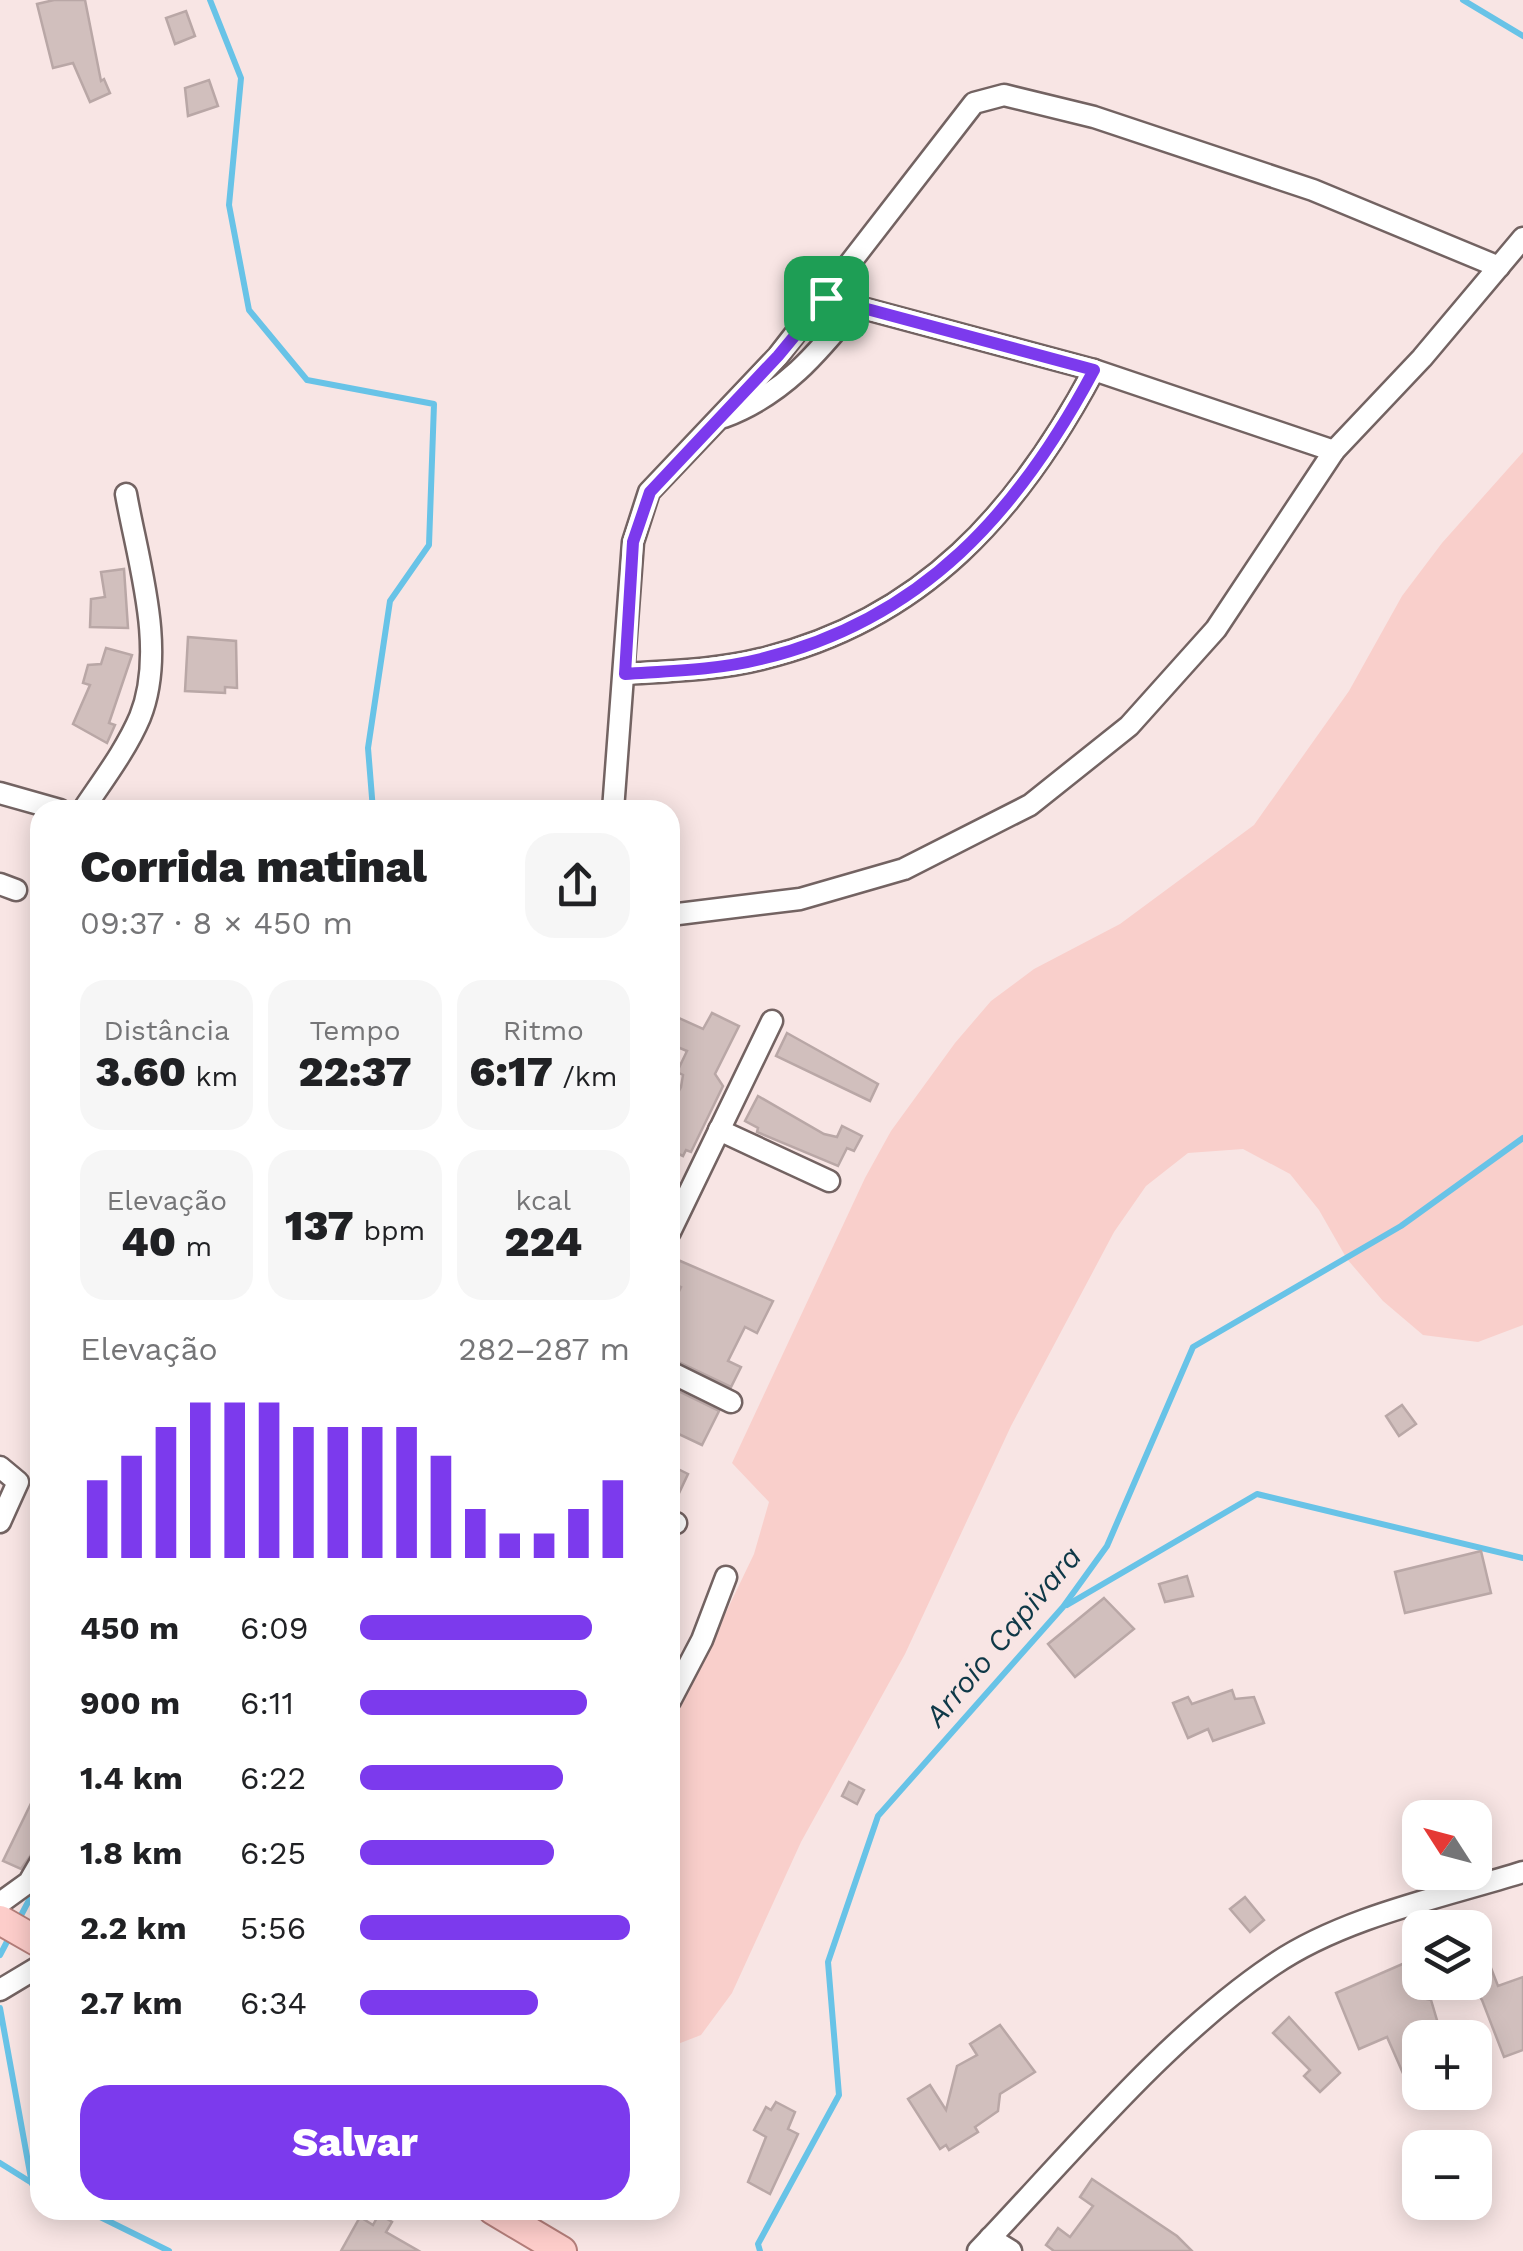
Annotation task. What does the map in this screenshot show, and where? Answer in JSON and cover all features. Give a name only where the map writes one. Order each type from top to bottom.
[{"type":"main road","points":[[0,1920],[30,1937]]},
{"type":"main road","points":[[509,2220],[562,2251]]},
{"type":"street","points":[[615,800],[633,542],[639,514],[666,470],[778,356],[826,298],[974,104],[1004,95],[1094,117],[1244,166],[1500,267]]},
{"type":"street","points":[[680,914],[800,899],[904,870],[1030,805],[1129,726],[1216,629],[1334,450],[1422,358],[1523,238]]},
{"type":"street","points":[[826,298],[1094,370],[1334,450]]},
{"type":"street","points":[[717,420],[764,401],[786,384],[808,365],[858,305]]},
{"type":"street","points":[[625,674],[704,668],[786,652],[842,631],[913,590],[958,558],[1017,496],[1094,370]]},
{"type":"street","points":[[90,800],[140,716],[150,677],[147,617],[126,494]]},
{"type":"street","points":[[0,793],[30,802]]},
{"type":"street","points":[[680,1212],[772,1022]]},
{"type":"street","points":[[720,1130],[828,1181]]},
{"type":"street","points":[[680,1377],[731,1402]]},
{"type":"street","points":[[0,1467],[18,1482],[0,1522]]},
{"type":"street","points":[[680,1682],[702,1640],[726,1577]]},
{"type":"street","points":[[1010,2251],[984,2244],[1166,2054],[1274,1964],[1367,1920],[1523,1872]]},
{"type":"street","points":[[0,1903],[30,1880]]},
{"type":"street","points":[[0,1990],[30,1973]]},
{"type":"shaded area","points":[[1523,452],[1523,1325],[1478,1342],[1423,1335],[1383,1301],[1347,1259],[1319,1210],[1290,1174],[1243,1149],[1188,1153],[1146,1186],[1114,1232],[1011,1426],[905,1654],[801,1842],[732,1993],[701,2035],[680,2043],[680,1708],[754,1554],[769,1502],[732,1463],[865,1178],[891,1131],[991,1001],[1034,969],[1120,924],[1254,825],[1349,691],[1402,596],[1442,543]]},
{"type":"building","points":[[85,0],[101,81],[104,79],[110,93],[90,102],[73,63],[53,68],[37,4]]},
{"type":"building","points":[[186,11],[195,36],[175,44],[166,18]]},
{"type":"building","points":[[209,80],[218,106],[188,116],[185,88]]},
{"type":"building","points":[[124,569],[128,628],[90,627],[91,599],[105,597],[101,572]]},
{"type":"building","points":[[188,637],[236,641],[237,688],[225,687],[225,693],[185,691]]},
{"type":"building","points":[[106,648],[132,655],[109,723],[115,725],[107,743],[73,724],[90,685],[83,683],[88,665],[101,664]]},
{"type":"building","points":[[712,1013],[739,1026],[715,1074],[723,1086],[691,1152],[686,1150],[683,1156],[680,1066],[687,1051],[680,1048],[680,1019],[703,1029]]},
{"type":"building","points":[[787,1033],[878,1084],[870,1101],[776,1056]]},
{"type":"building","points":[[758,1096],[824,1134],[837,1137],[842,1126],[862,1136],[854,1151],[847,1148],[838,1166],[757,1132],[758,1128],[745,1121]]},
{"type":"building","points":[[680,1261],[773,1301],[757,1333],[745,1327],[728,1361],[741,1367],[731,1387],[680,1363]]},
{"type":"building","points":[[680,1392],[719,1411],[702,1445],[680,1435]]},
{"type":"building","points":[[1402,1405],[1416,1424],[1399,1436],[1386,1416]]},
{"type":"building","points":[[680,1470],[688,1474],[680,1491]]},
{"type":"building","points":[[1481,1551],[1491,1593],[1405,1613],[1395,1572]]},
{"type":"building","points":[[1187,1576],[1193,1596],[1165,1602],[1159,1584]]},
{"type":"building","points":[[1104,1598],[1134,1629],[1075,1677],[1048,1644]]},
{"type":"building","points":[[1232,1690],[1235,1699],[1254,1697],[1264,1723],[1213,1741],[1208,1729],[1188,1738],[1173,1703],[1188,1697],[1192,1704]]},
{"type":"building","points":[[849,1782],[864,1790],[857,1804],[842,1796]]},
{"type":"building","points":[[30,1806],[30,1856],[21,1869],[3,1861]]},
{"type":"building","points":[[1245,1897],[1264,1920],[1250,1932],[1230,1909]]},
{"type":"building","points":[[1402,1964],[1402,2000],[1431,2000],[1437,2020],[1402,2020],[1402,2071],[1387,2037],[1359,2049],[1336,1993]]},
{"type":"building","points":[[1492,1971],[1498,1986],[1523,1977],[1523,2050],[1504,2057],[1482,2000],[1492,2000]]},
{"type":"building","points":[[1289,2017],[1340,2073],[1320,2092],[1304,2076],[1310,2070],[1273,2033]]},
{"type":"building","points":[[1000,2025],[1035,2072],[1000,2094],[998,2111],[975,2127],[978,2132],[949,2150],[946,2145],[940,2149],[908,2099],[930,2085],[946,2110],[957,2066],[977,2055],[970,2044]]},
{"type":"building","points":[[776,2102],[795,2112],[788,2129],[798,2134],[770,2194],[748,2182],[766,2137],[754,2130],[766,2107],[771,2110]]},
{"type":"building","points":[[1092,2179],[1177,2236],[1192,2251],[1054,2251],[1046,2245],[1058,2228],[1070,2237],[1093,2206],[1080,2197]]},
{"type":"building","points":[[358,2220],[373,2225],[376,2220],[389,2220],[392,2222],[386,2232],[419,2251],[341,2251]]},
{"type":"waterway","points":[[210,0],[241,78],[229,205],[249,310],[307,380],[434,404],[429,545],[390,601],[368,748],[372,800]]},
{"type":"waterway","points":[[1463,0],[1523,36]]},
{"type":"waterway","name":"Arroio Capivara","points":[[760,2251],[758,2244],[839,2095],[828,1962],[878,1816],[1063,1607],[1107,1546],[1193,1347],[1401,1226],[1523,1138]]},
{"type":"waterway","points":[[1067,1605],[1257,1494],[1523,1558]]},
{"type":"waterway","points":[[17,1923],[30,1898]]},
{"type":"waterway","points":[[0,1955],[11,1934]]},
{"type":"waterway","points":[[0,2008],[30,2173]]},
{"type":"waterway","points":[[0,2163],[30,2182]]},
{"type":"waterway","points":[[106,2220],[169,2251]]},
{"type":"route","points":[[826,298],[1094,370],[1043,460],[987,531],[958,558],[882,610],[800,648],[758,660],[625,674],[633,542],[639,514],[650,492],[666,470],[778,356],[826,298]]}]
